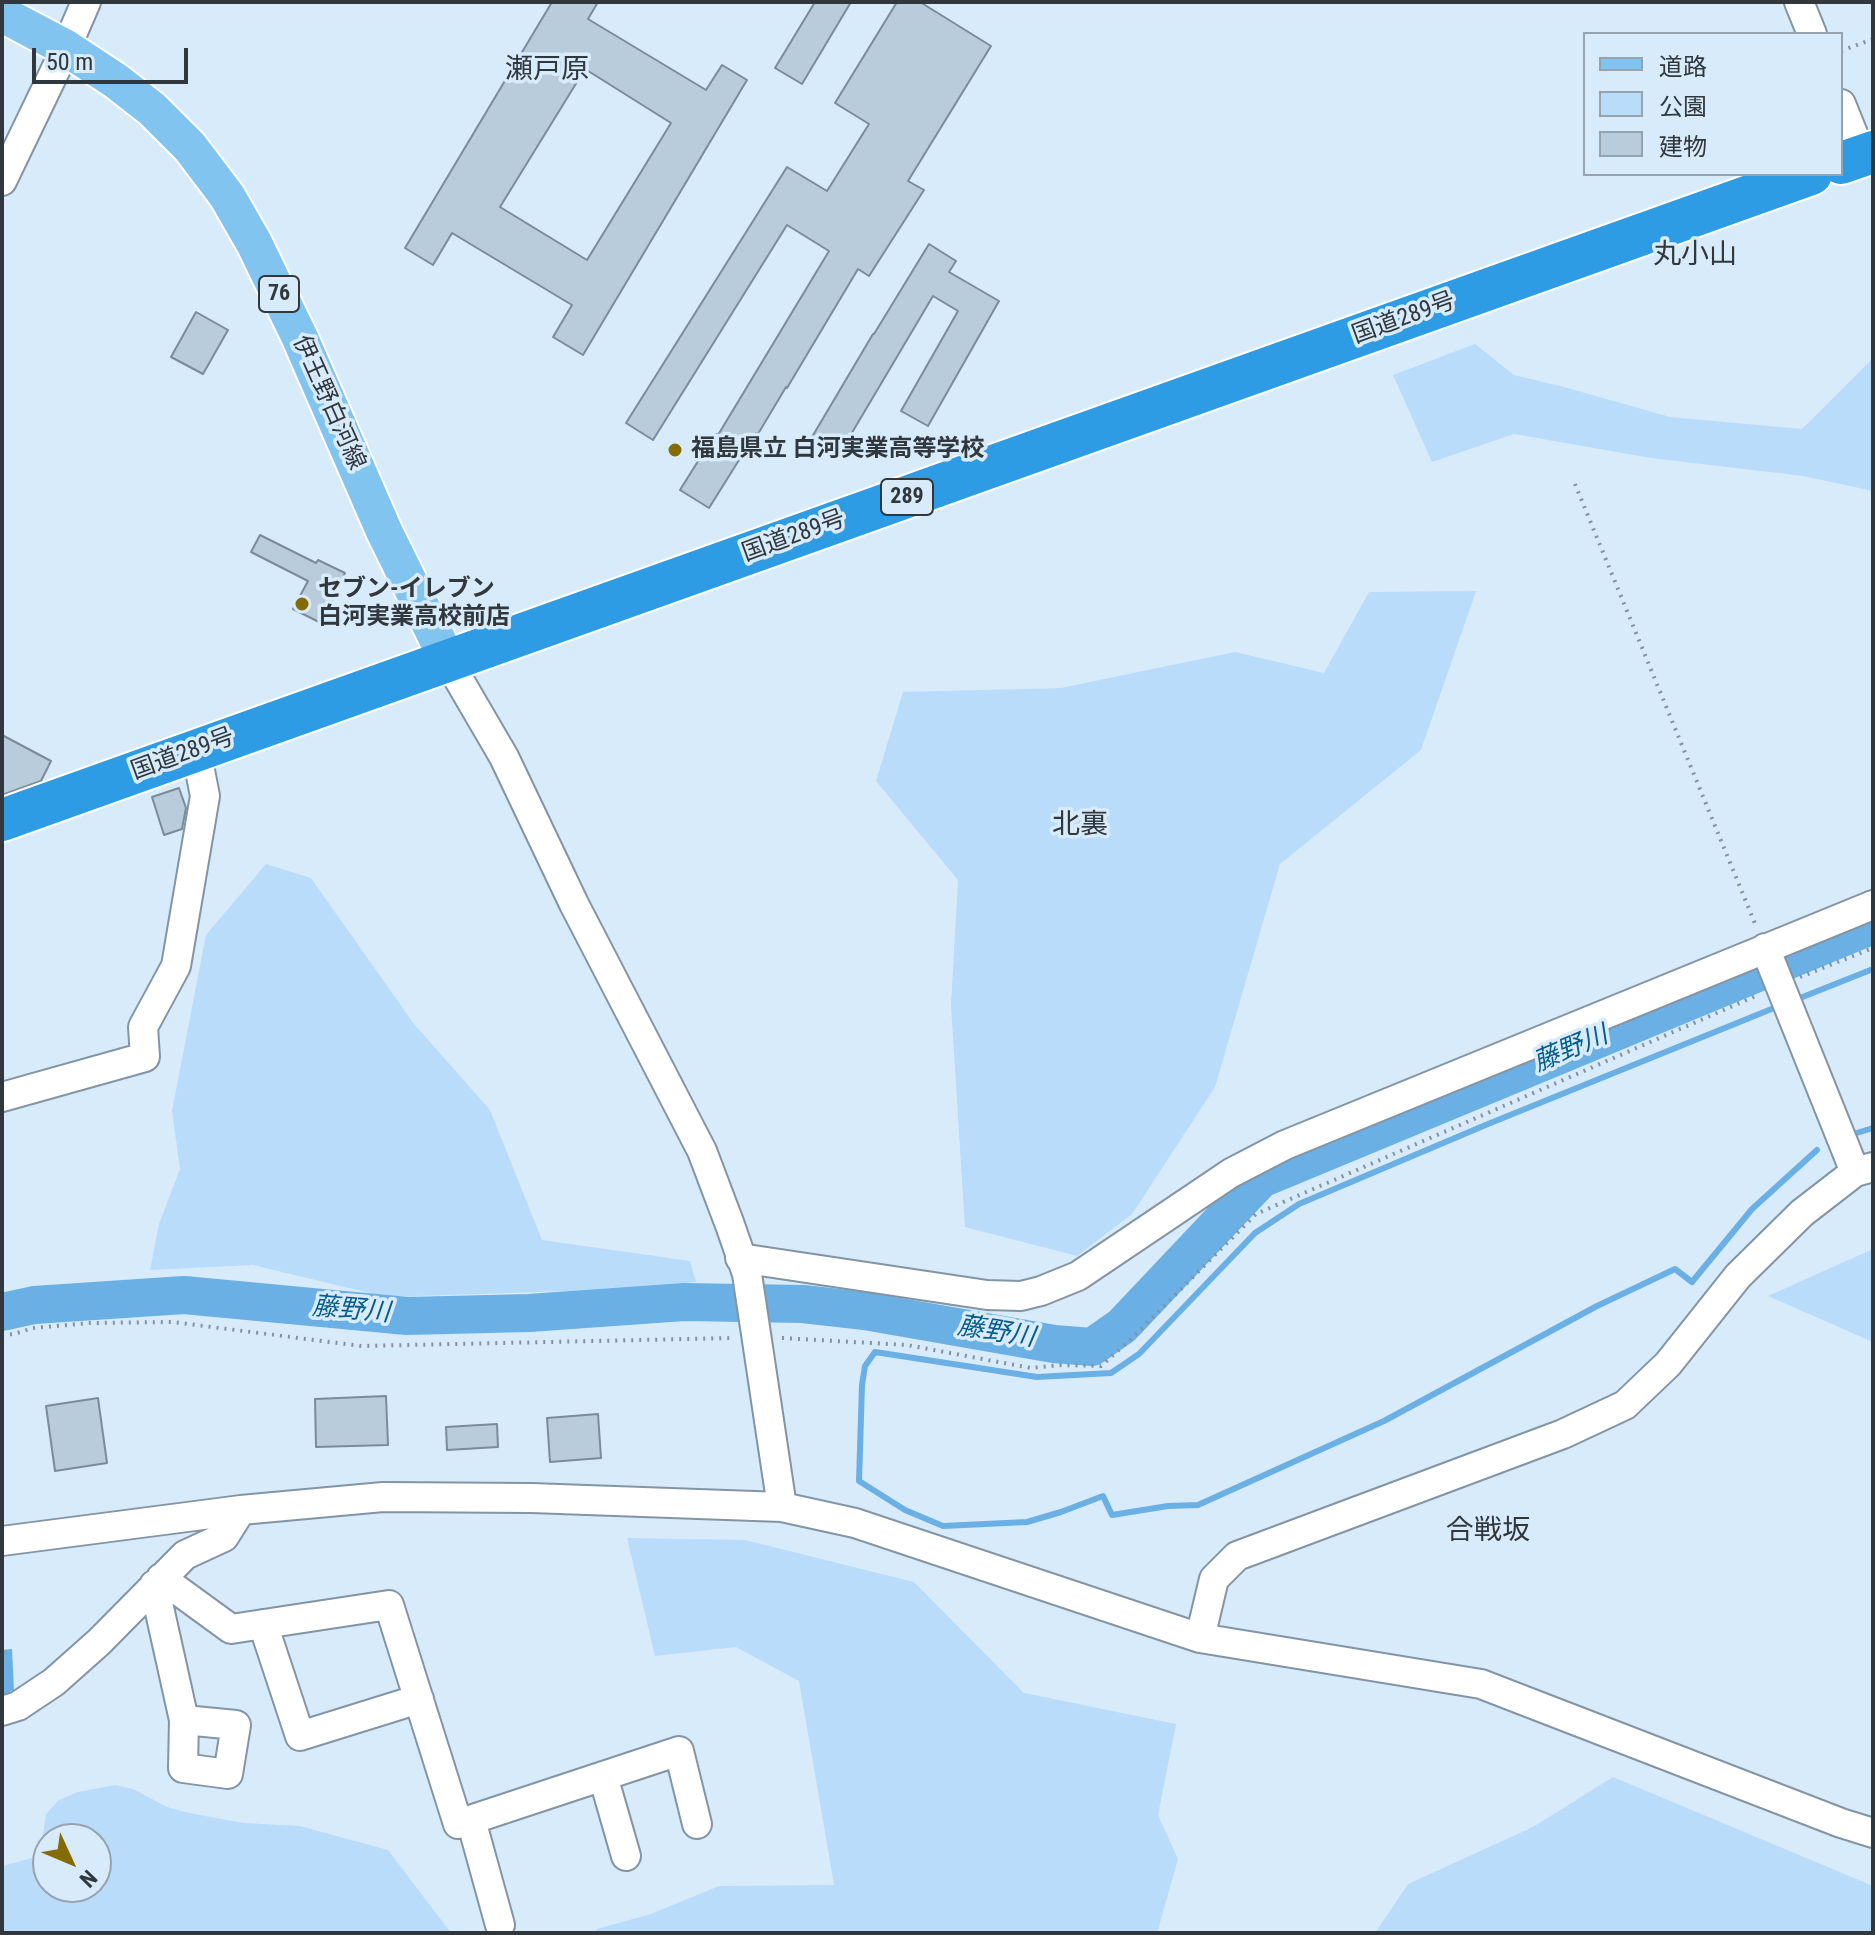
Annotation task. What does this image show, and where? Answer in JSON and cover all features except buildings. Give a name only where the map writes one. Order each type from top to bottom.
[{"type":"highway","name":"国道289号","points":[[2,820],[1805,176]]},
{"type":"main road","name":"伊王野白河線","points":[[2,14],[66,48],[152,109],[190,147],[227,196],[287,311],[384,531],[448,661]]},
{"type":"street","points":[[2,181],[86,2]]},
{"type":"street","points":[[1799,2],[1811,32]]},
{"type":"street","points":[[1843,110],[1859,157]]},
{"type":"street","points":[[448,661],[504,757],[574,904],[702,1151],[743,1266],[782,1507]]},
{"type":"street","points":[[2,1097],[145,1057],[143,1027],[176,966],[205,796],[196,750]]},
{"type":"street","points":[[743,1266],[987,1295],[1021,1296],[1041,1291],[1078,1276],[1231,1173],[1285,1145],[1873,905]]},
{"type":"street","points":[[1200,1638],[1214,1579],[1237,1556],[1563,1434],[1625,1405],[1668,1364],[1738,1276],[1802,1213],[1864,1170],[1765,948]]},
{"type":"street","points":[[2,1541],[241,1510],[383,1497],[531,1498],[782,1507],[855,1523],[1200,1638],[1481,1684],[1873,1833]]},
{"type":"street","points":[[2,1711],[18,1706],[54,1682],[99,1642],[185,1555],[224,1537],[241,1510]]},
{"type":"street","points":[[158,1582],[231,1629],[389,1605],[458,1824],[679,1751],[697,1824]]},
{"type":"street","points":[[158,1582],[184,1720]]},
{"type":"street","points":[[263,1624],[300,1736],[419,1699]]},
{"type":"street","points":[[603,1776],[626,1856]]},
{"type":"street","points":[[471,1820],[500,1925]]},
{"type":"path","points":[[1843,50],[1873,39]]},
{"type":"path","points":[[1575,484],[1765,948]]},
{"type":"path","points":[[1780,985],[1873,948]]},
{"type":"green space","points":[[1475,344],[1514,375],[1670,417],[1802,429],[1873,358],[1873,491],[1803,476],[1651,458],[1514,434],[1432,462],[1393,375]]},
{"type":"green space","points":[[1476,591],[1421,750],[1280,864],[1215,1087],[1132,1214],[1077,1256],[965,1227],[951,1005],[958,880],[876,781],[903,692],[1061,688],[1235,652],[1324,673],[1369,592]]},
{"type":"green space","points":[[266,864],[311,878],[414,1024],[490,1110],[542,1240],[690,1261],[696,1282],[567,1291],[386,1297],[253,1265],[150,1270],[159,1224],[180,1169],[172,1111],[206,935]]},
{"type":"green space","points":[[1873,1249],[1873,1342],[1768,1296]]},
{"type":"green space","points":[[627,1538],[745,1540],[914,1582],[1024,1693],[1176,1724],[1158,1815],[1178,1859],[1157,1933],[594,1933],[597,1929],[651,1914],[719,1886],[834,1885],[799,1681],[736,1647],[655,1656]]},
{"type":"green space","points":[[1613,1777],[1873,1886],[1873,1933],[1375,1933],[1408,1884],[1533,1827]]},
{"type":"green space","points":[[115,1785],[133,1789],[167,1807],[189,1813],[243,1823],[300,1826],[388,1850],[451,1933],[2,1933],[2,1866],[32,1858],[32,1903],[112,1903],[112,1823],[45,1823],[46,1814],[59,1800],[78,1792]]},
{"type":"water","points":[[12,1649],[14,1690],[2,1695],[2,1650]]},
{"type":"waterway","name":"藤野川","points":[[2,1312],[34,1305],[184,1295],[407,1316],[529,1313],[684,1302],[803,1304],[865,1311],[1054,1344],[1092,1347],[1122,1326],[1261,1179],[1873,925]]},
{"type":"waterway","points":[[1795,1000],[1873,969]]},
{"type":"waterway","points":[[1774,1008],[1299,1204],[1255,1233],[1139,1354],[1111,1373],[1037,1377],[875,1352],[865,1366],[862,1385],[859,1481],[905,1510],[943,1526],[1027,1522],[1103,1496],[1112,1515],[1168,1506],[1198,1505],[1384,1421],[1597,1306],[1675,1269],[1692,1282],[1752,1209],[1817,1150]]},
{"type":"waterway","points":[[1850,1135],[1873,1128]]},
{"type":"place","name":"福島県立 白河実業高等学校","points":[[675,450]]},
{"type":"place","name":"セブン-イレブン 白河実業高校前店","points":[[302,604]]},
{"type":"district","name":"瀬戸原","points":[[547,71]]},
{"type":"district","name":"丸小山","points":[[1695,256]]},
{"type":"district","name":"北裏","points":[[1080,826]]},
{"type":"district","name":"合戦坂","points":[[1488,1532]]}]
